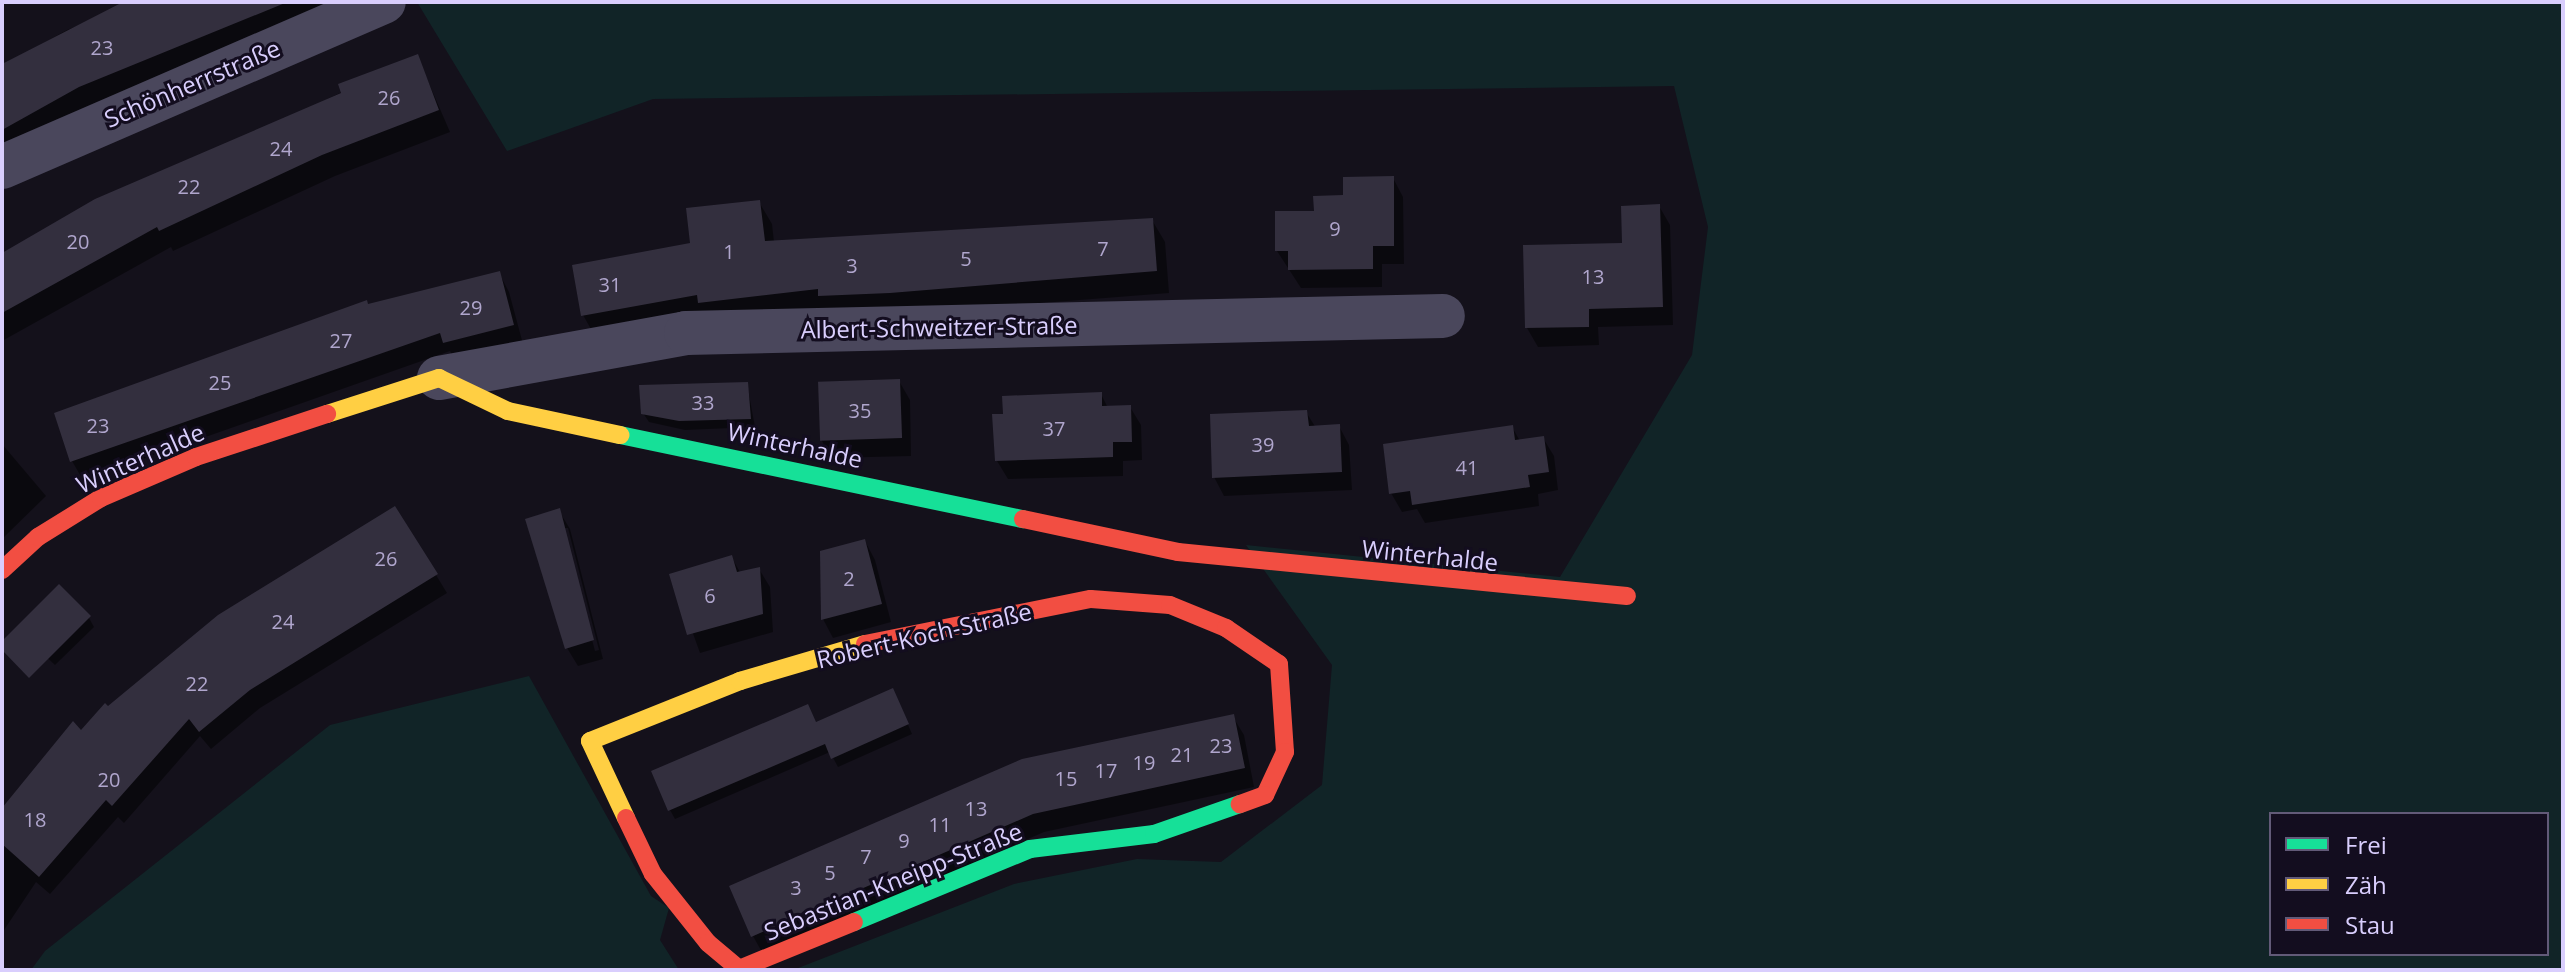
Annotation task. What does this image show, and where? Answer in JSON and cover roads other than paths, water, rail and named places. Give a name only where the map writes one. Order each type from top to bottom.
[{"type":"street","name":"Schönherrstraße","points":[[2,167],[384,2]]},
{"type":"street","name":"Albert-Schweitzer-Straße","points":[[439,378],[686,333],[1443,316]]},
{"type":"street","name":"Winterhalde","points":[[2,570],[38,537],[88,506],[183,462],[321,412],[439,378],[508,411],[1178,552],[1627,596]]},
{"type":"street","points":[[1170,605],[1178,552]]},
{"type":"street","name":"Robert-Koch-Straße","points":[[590,741],[740,681],[869,643],[1091,599],[1170,605]]},
{"type":"street","name":"Sebastian-Kneipp-Straße","points":[[590,741],[653,874],[708,943],[739,969],[1030,849],[1154,834],[1265,795],[1285,752],[1279,664],[1226,628],[1170,605]]}]
